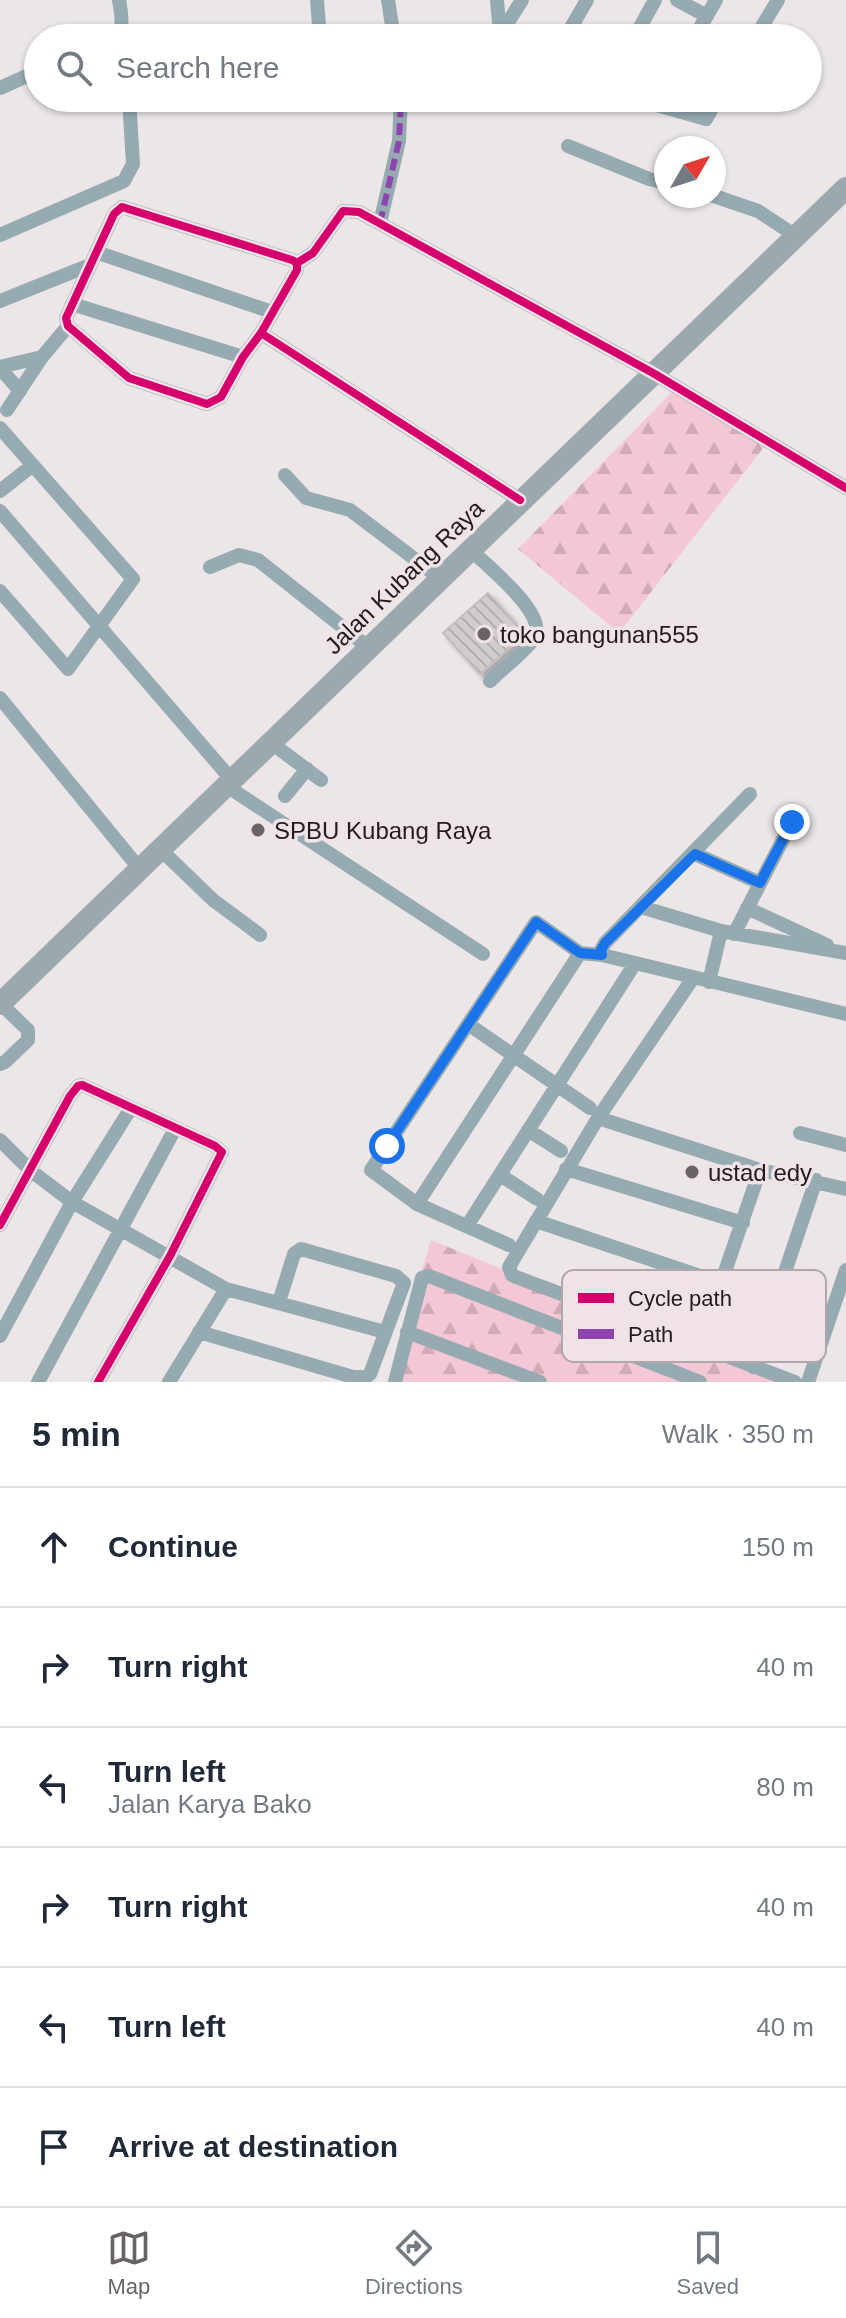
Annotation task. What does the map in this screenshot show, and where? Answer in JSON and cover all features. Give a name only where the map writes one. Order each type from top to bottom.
[{"type":"highway","name":"Jalan Kubang Raya","points":[[0,1004],[846,189]]},
{"type":"street","points":[[119,0],[122,24]]},
{"type":"street","points":[[317,0],[319,24]]},
{"type":"street","points":[[388,0],[392,24]]},
{"type":"street","points":[[497,0],[498,24]]},
{"type":"street","points":[[507,24],[522,0]]},
{"type":"street","points":[[573,24],[587,0]]},
{"type":"street","points":[[642,24],[655,0]]},
{"type":"street","points":[[677,0],[707,16]]},
{"type":"street","points":[[702,24],[716,0]]},
{"type":"street","points":[[763,24],[778,0]]},
{"type":"street","points":[[0,88],[24,77]]},
{"type":"street","points":[[0,235],[120,183],[129,175],[133,164],[130,112]]},
{"type":"street","points":[[380,223],[399,141],[400,112]]},
{"type":"street","points":[[687,112],[706,119],[710,112]]},
{"type":"street","points":[[568,146],[654,180]]},
{"type":"street","points":[[120,183],[122,207]]},
{"type":"street","points":[[726,200],[758,211],[796,236]]},
{"type":"street","points":[[122,207],[114,214],[72,304],[66,318],[68,326],[129,378],[207,404],[221,397],[297,270],[297,263]]},
{"type":"street","points":[[122,207],[297,263]]},
{"type":"street","points":[[297,263],[310,257],[343,211],[359,212],[653,373],[846,488]]},
{"type":"street","points":[[0,301],[93,258],[272,312]]},
{"type":"street","points":[[72,304],[243,357]]},
{"type":"street","points":[[7,410],[42,357],[68,326]]},
{"type":"street","points":[[261,333],[520,500]]},
{"type":"street","points":[[20,391],[0,367],[42,357]]},
{"type":"street","points":[[0,428],[133,579],[68,669],[0,591]]},
{"type":"street","points":[[0,491],[33,465]]},
{"type":"street","points":[[285,475],[306,498],[350,510],[441,579]]},
{"type":"street","points":[[0,511],[99,624],[228,782],[483,954]]},
{"type":"street","points":[[471,550],[530,608],[537,624],[535,637],[490,681]]},
{"type":"street","points":[[210,567],[239,555],[258,560],[369,648]]},
{"type":"street","points":[[0,698],[139,868]]},
{"type":"street","points":[[270,742],[321,780]]},
{"type":"street","points":[[285,796],[307,769]]},
{"type":"street","points":[[602,955],[605,943],[695,854],[750,794]]},
{"type":"street","points":[[709,982],[727,933],[747,908],[792,822]]},
{"type":"street","points":[[159,848],[213,900],[260,935]]},
{"type":"street","points":[[695,854],[760,883]]},
{"type":"street","points":[[641,907],[727,933],[846,953]]},
{"type":"street","points":[[747,908],[846,953]]},
{"type":"street","points":[[509,1245],[417,1204],[371,1170],[536,922],[580,953],[602,955],[846,1014]]},
{"type":"street","points":[[417,1204],[580,953]]},
{"type":"street","points":[[467,1226],[634,965]]},
{"type":"street","points":[[562,1294],[512,1275],[509,1267],[566,1169],[594,1113],[693,978]]},
{"type":"street","points":[[0,1004],[28,1030],[28,1040],[0,1064]]},
{"type":"street","points":[[468,1024],[594,1113],[760,1170],[846,1189]]},
{"type":"street","points":[[0,1225],[78,1086],[82,1085],[222,1152],[170,1256],[98,1382]]},
{"type":"street","points":[[0,1336],[72,1202],[131,1108]]},
{"type":"street","points":[[38,1382],[175,1129]]},
{"type":"street","points":[[528,1130],[561,1151]]},
{"type":"street","points":[[800,1133],[846,1145]]},
{"type":"street","points":[[0,1140],[30,1170],[72,1202],[226,1289],[385,1332]]},
{"type":"street","points":[[566,1169],[743,1223]]},
{"type":"street","points":[[726,1270],[760,1170]]},
{"type":"street","points":[[500,1175],[537,1199]]},
{"type":"street","points":[[786,1270],[816,1180]]},
{"type":"street","points":[[536,1221],[682,1270]]},
{"type":"street","points":[[199,1332],[360,1378],[370,1374],[404,1283],[401,1278],[306,1248],[294,1254],[279,1302]]},
{"type":"street","points":[[826,1329],[846,1270]]},
{"type":"street","points":[[395,1382],[422,1278],[429,1276],[562,1328]]},
{"type":"street","points":[[175,1381],[199,1332],[226,1289]]},
{"type":"street","points":[[407,1332],[540,1382]]},
{"type":"street","points":[[649,1362],[700,1382]]},
{"type":"street","points":[[740,1362],[795,1382]]},
{"type":"street","points":[[753,1367],[755,1362]]},
{"type":"street","points":[[808,1382],[815,1362]]},
{"type":"green space","points":[[674,390],[764,447],[619,633],[518,549]]},
{"type":"green space","points":[[431,1240],[562,1293],[562,1362],[730,1362],[779,1382],[388,1382]]},
{"type":"building","name":"toko bangunan555","points":[[488,593],[525,634],[480,674],[443,633]]},
{"type":"marked path","points":[[380,223],[399,141],[400,112]]},
{"type":"cycle path","points":[[261,333],[243,357],[221,397],[207,404],[129,378],[68,326],[66,318],[114,214],[122,207],[292,260],[297,263],[297,270],[261,333],[520,500]]},
{"type":"cycle path","points":[[297,263],[313,253],[343,211],[359,212],[653,373],[846,488]]},
{"type":"cycle path","points":[[0,1225],[78,1086],[82,1085],[222,1152],[170,1256],[98,1382]]},
{"type":"place","name":"toko bangunan555","points":[[484,634]]},
{"type":"place","name":"SPBU Kubang Raya","points":[[258,830]]},
{"type":"place","name":"ustad edy","points":[[692,1172]]},
{"type":"route","points":[[387,1146],[536,922],[580,953],[602,955],[605,943],[695,854],[760,883],[792,822]]}]
